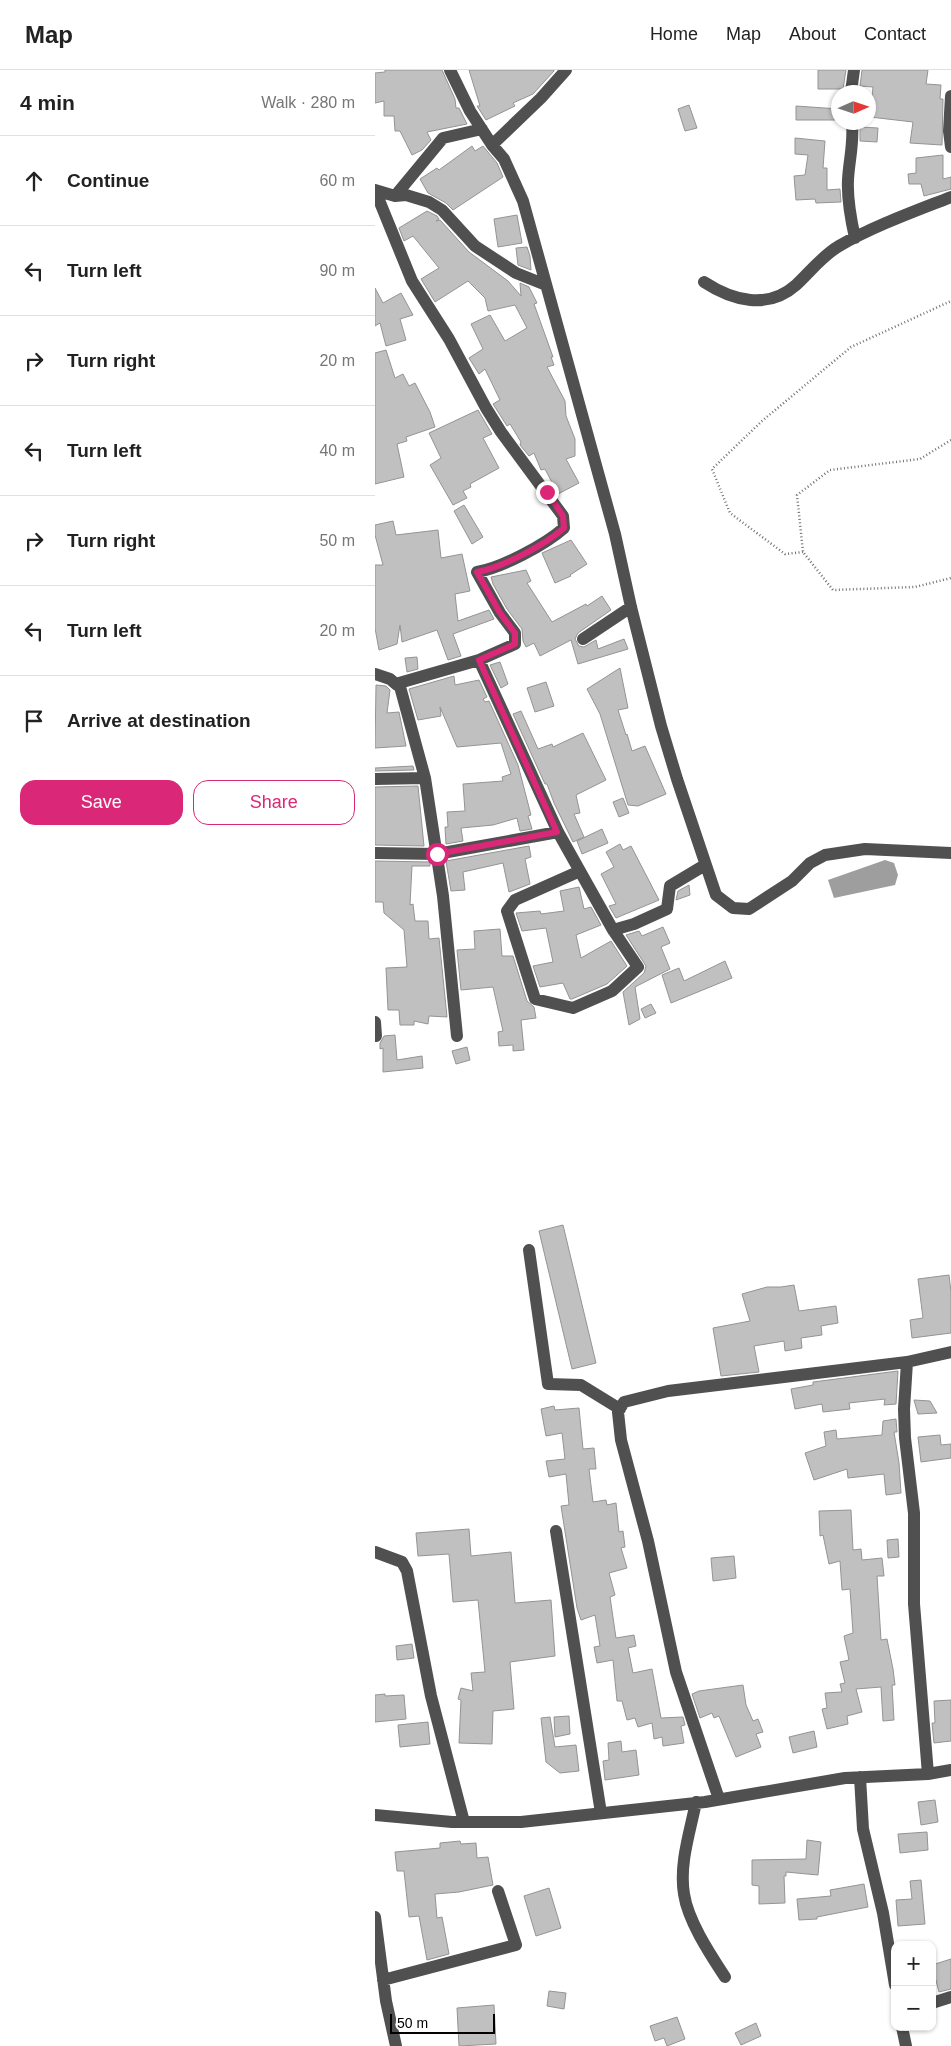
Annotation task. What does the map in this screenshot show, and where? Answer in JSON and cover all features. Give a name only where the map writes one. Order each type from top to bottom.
[{"type":"street","points":[[450,70],[482,129],[504,159],[523,200],[615,534],[661,726],[716,895],[733,908],[749,909],[792,881],[810,863],[825,856],[865,849],[951,853]]},
{"type":"street","points":[[492,145],[541,98],[566,70]]},
{"type":"street","points":[[852,85],[853,70]]},
{"type":"street","points":[[951,96],[949,131],[951,147]]},
{"type":"street","points":[[395,196],[443,138],[482,129]]},
{"type":"street","points":[[852,130],[853,152],[848,181],[851,222],[855,238]]},
{"type":"street","points":[[375,190],[395,196],[406,195],[429,202],[442,210],[475,246],[516,273],[546,286]]},
{"type":"street","points":[[375,196],[379,200],[412,282],[449,339],[501,432],[563,516],[564,528],[556,536],[504,564],[491,570],[477,572],[500,613],[515,633],[515,644],[479,660],[397,685],[375,674]]},
{"type":"street","points":[[704,282],[720,293],[744,301],[763,300],[781,296],[836,248],[951,197]]},
{"type":"street","points":[[583,639],[631,607]]},
{"type":"street","points":[[479,660],[557,832],[580,871],[613,930],[638,967],[612,991],[573,1008],[535,999],[507,911],[515,900],[580,871]]},
{"type":"street","points":[[399,684],[425,778],[443,896],[457,1036]]},
{"type":"street","points":[[375,779],[425,778]]},
{"type":"street","points":[[375,854],[437,854],[557,832]]},
{"type":"street","points":[[613,930],[634,924],[667,909],[670,886],[705,865]]},
{"type":"street","points":[[375,1022],[376,1036]]},
{"type":"street","points":[[529,1250],[548,1384],[581,1385],[620,1409]]},
{"type":"street","points":[[719,1799],[676,1672],[648,1541],[621,1440],[618,1412],[624,1402],[668,1391],[907,1362],[951,1352]]},
{"type":"street","points":[[907,1362],[904,1409],[905,1438],[914,1513],[914,1604],[928,1774]]},
{"type":"street","points":[[556,1531],[601,1813]]},
{"type":"street","points":[[375,1552],[402,1562],[407,1571],[431,1696],[464,1822]]},
{"type":"street","points":[[375,1815],[464,1822],[521,1822],[719,1799],[860,1777],[928,1774],[951,1770]]},
{"type":"street","points":[[860,1777],[863,1829],[883,1913],[891,1961]]},
{"type":"street","points":[[696,1802],[683,1866],[684,1895],[699,1936],[725,1977]]},
{"type":"street","points":[[383,1980],[516,1945],[498,1891]]},
{"type":"street","points":[[375,1916],[383,1980],[396,2046]]},
{"type":"street","points":[[936,2002],[951,1997]]},
{"type":"street","points":[[903,2031],[906,2046]]},
{"type":"path","points":[[803,552],[785,554],[730,513],[712,469],[761,420],[851,347],[951,301]]},
{"type":"path","points":[[951,440],[920,459],[830,470],[797,495],[803,552],[833,590],[915,587],[951,578]]},
{"type":"shaded area","points":[[885,860],[894,863],[898,875],[895,885],[834,898],[828,880]]},
{"type":"building","points":[[385,70],[442,70],[455,99],[456,108],[459,108],[467,124],[427,132],[431,140],[422,150],[412,155],[400,131],[395,131],[394,116],[384,116],[384,101],[375,103],[375,73],[385,72]]},
{"type":"building","points":[[469,70],[554,71],[533,94],[513,103],[515,106],[486,120],[477,106],[480,106]]},
{"type":"building","points":[[818,70],[846,70],[844,85],[831,85],[831,89],[818,89]]},
{"type":"building","points":[[862,70],[928,70],[926,84],[941,85],[940,99],[943,99],[942,145],[910,143],[913,122],[876,118],[876,85],[860,85]]},
{"type":"building","points":[[689,105],[697,128],[685,131],[678,109]]},
{"type":"building","points":[[796,106],[831,108],[831,120],[796,120]]},
{"type":"building","points":[[878,128],[877,142],[860,141],[860,130],[876,130]]},
{"type":"building","points":[[795,138],[825,141],[823,168],[827,168],[827,190],[840,189],[841,202],[816,203],[815,199],[796,200],[794,176],[805,175],[808,155],[795,154]]},
{"type":"building","points":[[472,146],[475,151],[483,146],[497,163],[503,177],[453,210],[446,203],[428,193],[420,179],[437,168],[439,170]]},
{"type":"building","points":[[943,155],[943,179],[951,177],[951,189],[924,196],[921,184],[909,184],[908,174],[916,173],[916,158]]},
{"type":"building","points":[[427,211],[437,216],[439,219],[436,221],[440,220],[469,252],[508,281],[521,296],[520,283],[529,287],[537,303],[534,304],[553,357],[551,357],[554,365],[547,367],[565,401],[566,416],[575,439],[575,456],[566,459],[579,483],[558,494],[545,469],[541,470],[534,453],[529,456],[520,445],[521,442],[510,424],[507,426],[493,404],[500,400],[485,369],[479,374],[469,358],[483,349],[471,324],[490,315],[505,341],[527,328],[515,305],[488,311],[485,298],[468,281],[435,302],[421,279],[439,268],[413,236],[404,241],[399,228]]},
{"type":"building","points":[[517,215],[522,243],[498,247],[494,219]]},
{"type":"building","points":[[527,247],[531,270],[518,265],[516,248]]},
{"type":"building","points":[[375,288],[383,303],[401,293],[413,315],[400,319],[406,340],[386,346],[380,323],[375,326]]},
{"type":"building","points":[[386,350],[395,378],[403,374],[409,386],[415,383],[430,412],[435,427],[406,437],[407,441],[397,444],[404,477],[375,484],[375,353]]},
{"type":"building","points":[[478,410],[492,434],[483,438],[499,468],[470,484],[471,487],[463,491],[467,498],[453,505],[430,465],[441,458],[429,433]]},
{"type":"building","points":[[464,505],[483,537],[472,544],[454,511]]},
{"type":"building","points":[[393,521],[396,535],[438,530],[441,558],[462,554],[470,591],[455,594],[458,621],[489,610],[494,619],[453,634],[461,656],[448,660],[437,630],[402,642],[400,625],[397,644],[379,650],[375,628],[375,565],[383,565],[375,535],[375,525]]},
{"type":"building","points":[[571,540],[587,564],[571,576],[555,583],[542,553]]},
{"type":"building","points":[[526,570],[531,581],[527,583],[552,622],[586,604],[587,606],[602,596],[611,610],[578,633],[575,639],[579,646],[584,647],[596,640],[598,649],[624,639],[628,649],[578,664],[571,640],[540,656],[534,643],[526,647],[523,641],[522,629],[507,609],[491,577]]},
{"type":"building","points":[[417,657],[418,669],[407,672],[405,658]]},
{"type":"building","points":[[500,662],[508,684],[501,688],[490,665]]},
{"type":"building","points":[[620,668],[628,708],[618,710],[626,735],[632,751],[645,746],[666,794],[638,806],[628,805],[600,714],[587,689]]},
{"type":"building","points":[[454,676],[455,685],[479,680],[487,697],[483,699],[485,702],[489,701],[518,765],[531,815],[528,816],[532,829],[520,831],[517,818],[493,825],[461,828],[463,841],[446,844],[445,827],[448,827],[447,812],[465,811],[463,784],[503,781],[502,777],[511,774],[501,743],[457,747],[440,707],[441,716],[418,720],[409,689]]},
{"type":"building","points":[[546,682],[554,706],[535,712],[527,688]]},
{"type":"building","points":[[376,685],[386,686],[390,690],[387,713],[399,712],[406,746],[375,748]]},
{"type":"building","points":[[521,711],[538,749],[552,744],[553,747],[583,733],[606,780],[576,795],[580,813],[574,814],[584,837],[573,842],[513,714]]},
{"type":"building","points":[[413,766],[414,770],[375,771],[375,768]]},
{"type":"building","points":[[418,786],[424,846],[375,845],[375,787]]},
{"type":"building","points":[[623,798],[629,813],[619,817],[613,802]]},
{"type":"building","points":[[602,829],[608,843],[582,854],[577,841]]},
{"type":"building","points":[[620,844],[623,850],[631,846],[659,900],[616,918],[609,906],[616,904],[601,874],[614,867],[606,852]]},
{"type":"building","points":[[529,846],[531,857],[525,859],[530,884],[509,892],[503,863],[463,872],[465,890],[451,891],[446,861]]},
{"type":"building","points":[[375,861],[430,862],[430,866],[412,866],[410,905],[413,904],[415,921],[428,921],[429,939],[439,938],[447,1017],[429,1016],[428,1024],[414,1021],[414,1025],[400,1025],[399,1010],[388,1010],[386,968],[407,967],[404,930],[384,913],[383,902],[375,902]]},
{"type":"building","points":[[689,885],[690,895],[676,900],[678,891]]},
{"type":"building","points":[[579,887],[584,909],[591,907],[601,925],[576,935],[581,958],[611,941],[627,966],[607,984],[570,999],[563,983],[540,987],[533,966],[553,962],[546,928],[522,931],[516,913],[540,911],[541,914],[564,911],[560,891]]},
{"type":"building","points":[[663,927],[670,943],[661,947],[670,969],[635,987],[640,1019],[629,1025],[623,992],[644,973],[646,966],[626,935],[639,931],[642,936]]},
{"type":"building","points":[[500,929],[502,956],[513,956],[527,1001],[534,1007],[536,1018],[521,1020],[524,1050],[513,1051],[513,1045],[499,1046],[498,1032],[503,1031],[493,987],[461,990],[457,950],[475,949],[474,931]]},
{"type":"building","points":[[725,961],[732,978],[671,1003],[662,975],[679,968],[684,981]]},
{"type":"building","points":[[651,1004],[656,1013],[645,1018],[641,1009]]},
{"type":"building","points":[[395,1035],[397,1060],[422,1056],[423,1068],[383,1072],[383,1048],[380,1049],[380,1043],[384,1036]]},
{"type":"building","points":[[467,1047],[470,1060],[456,1064],[452,1051]]},
{"type":"building","points":[[563,1225],[596,1363],[572,1369],[539,1231]]},
{"type":"building","points":[[949,1275],[951,1333],[912,1338],[910,1320],[923,1318],[918,1279]]},
{"type":"building","points":[[794,1285],[799,1311],[836,1306],[838,1323],[821,1326],[822,1335],[801,1338],[802,1348],[785,1351],[784,1341],[754,1346],[759,1372],[721,1376],[713,1328],[750,1321],[742,1294],[767,1287]]},
{"type":"building","points":[[898,1371],[896,1404],[884,1405],[885,1399],[849,1403],[850,1409],[823,1412],[822,1404],[795,1409],[791,1389],[813,1385],[813,1382]]},
{"type":"building","points":[[914,1400],[930,1401],[937,1413],[918,1414]]},
{"type":"building","points":[[554,1406],[555,1410],[579,1408],[583,1449],[594,1448],[596,1469],[589,1469],[593,1502],[606,1500],[607,1505],[616,1503],[619,1532],[623,1531],[625,1547],[621,1548],[627,1568],[609,1573],[615,1595],[610,1597],[616,1638],[634,1635],[636,1646],[628,1648],[633,1673],[652,1669],[661,1718],[683,1717],[685,1725],[681,1726],[684,1743],[663,1746],[662,1737],[654,1739],[652,1723],[638,1727],[635,1718],[627,1720],[622,1701],[617,1701],[613,1660],[597,1663],[594,1647],[600,1646],[595,1615],[581,1620],[577,1608],[561,1506],[569,1505],[566,1474],[549,1477],[546,1461],[565,1459],[562,1433],[546,1436],[541,1409]]},
{"type":"building","points":[[896,1419],[897,1432],[894,1432],[901,1493],[886,1495],[884,1474],[848,1478],[847,1469],[814,1480],[805,1453],[826,1446],[824,1432],[836,1430],[837,1439],[882,1435],[883,1421]]},
{"type":"building","points":[[940,1435],[941,1445],[951,1444],[951,1458],[921,1462],[918,1437]]},
{"type":"building","points":[[851,1510],[853,1550],[861,1549],[862,1560],[882,1558],[884,1576],[877,1576],[881,1640],[887,1639],[893,1669],[895,1685],[892,1685],[894,1720],[883,1721],[881,1687],[856,1689],[862,1712],[847,1716],[848,1724],[827,1729],[822,1709],[827,1708],[825,1693],[842,1692],[840,1684],[845,1683],[840,1662],[849,1660],[844,1636],[853,1633],[850,1589],[842,1590],[840,1561],[829,1564],[823,1535],[820,1536],[819,1511]]},
{"type":"building","points":[[469,1529],[471,1556],[511,1552],[515,1603],[551,1600],[555,1656],[510,1662],[514,1709],[493,1711],[492,1744],[459,1743],[461,1700],[458,1699],[461,1688],[473,1691],[471,1673],[485,1672],[478,1600],[453,1602],[449,1554],[418,1556],[416,1533]]},
{"type":"building","points":[[898,1539],[899,1557],[888,1558],[887,1540]]},
{"type":"building","points":[[734,1556],[736,1578],[713,1581],[711,1558]]},
{"type":"building","points":[[412,1644],[414,1658],[397,1660],[396,1646]]},
{"type":"building","points":[[743,1685],[746,1705],[753,1721],[758,1719],[763,1732],[756,1734],[761,1747],[736,1757],[719,1716],[714,1718],[712,1713],[700,1718],[692,1694],[699,1691]]},
{"type":"building","points":[[385,1694],[385,1696],[404,1695],[406,1719],[375,1722],[375,1695]]},
{"type":"building","points":[[951,1700],[951,1741],[934,1743],[932,1723],[935,1723],[934,1701]]},
{"type":"building","points":[[569,1716],[570,1734],[555,1737],[554,1717]]},
{"type":"building","points":[[550,1717],[555,1747],[576,1745],[579,1771],[560,1773],[546,1762],[541,1718]]},
{"type":"building","points":[[428,1722],[430,1744],[400,1747],[398,1725]]},
{"type":"building","points":[[814,1731],[817,1747],[793,1753],[789,1737]]},
{"type":"building","points":[[621,1741],[622,1752],[636,1750],[639,1775],[605,1780],[603,1761],[609,1760],[608,1743]]},
{"type":"building","points":[[935,1800],[938,1822],[921,1825],[918,1802]]},
{"type":"building","points":[[927,1832],[928,1850],[900,1853],[898,1834]]},
{"type":"building","points":[[807,1840],[821,1842],[818,1875],[786,1872],[786,1876],[784,1876],[785,1903],[759,1904],[759,1886],[752,1885],[752,1860],[806,1859]]},
{"type":"building","points":[[460,1841],[461,1844],[476,1843],[477,1858],[488,1857],[493,1885],[459,1892],[435,1894],[437,1918],[442,1917],[449,1954],[427,1960],[419,1916],[409,1917],[404,1871],[397,1871],[395,1852],[440,1848],[440,1843]]},
{"type":"building","points":[[921,1880],[925,1924],[898,1926],[896,1900],[912,1899],[910,1881]]},
{"type":"building","points":[[864,1884],[868,1907],[817,1917],[817,1919],[799,1920],[797,1899],[831,1896],[830,1890]]},
{"type":"building","points":[[549,1888],[561,1928],[536,1936],[524,1896]]},
{"type":"building","points":[[951,1959],[951,1989],[939,1992],[936,1980],[936,1964]]},
{"type":"building","points":[[549,1991],[566,1993],[564,2009],[547,2006]]},
{"type":"building","points":[[494,2005],[496,2044],[459,2046],[457,2008]]},
{"type":"building","points":[[677,2017],[685,2039],[667,2046],[664,2038],[655,2041],[650,2026]]},
{"type":"building","points":[[756,2023],[761,2036],[741,2045],[735,2033]]},
{"type":"route","points":[[437,854],[557,832],[479,660],[515,644],[516,638],[515,633],[500,613],[477,572],[491,570],[504,564],[556,536],[564,528],[563,516],[547,492]]}]
